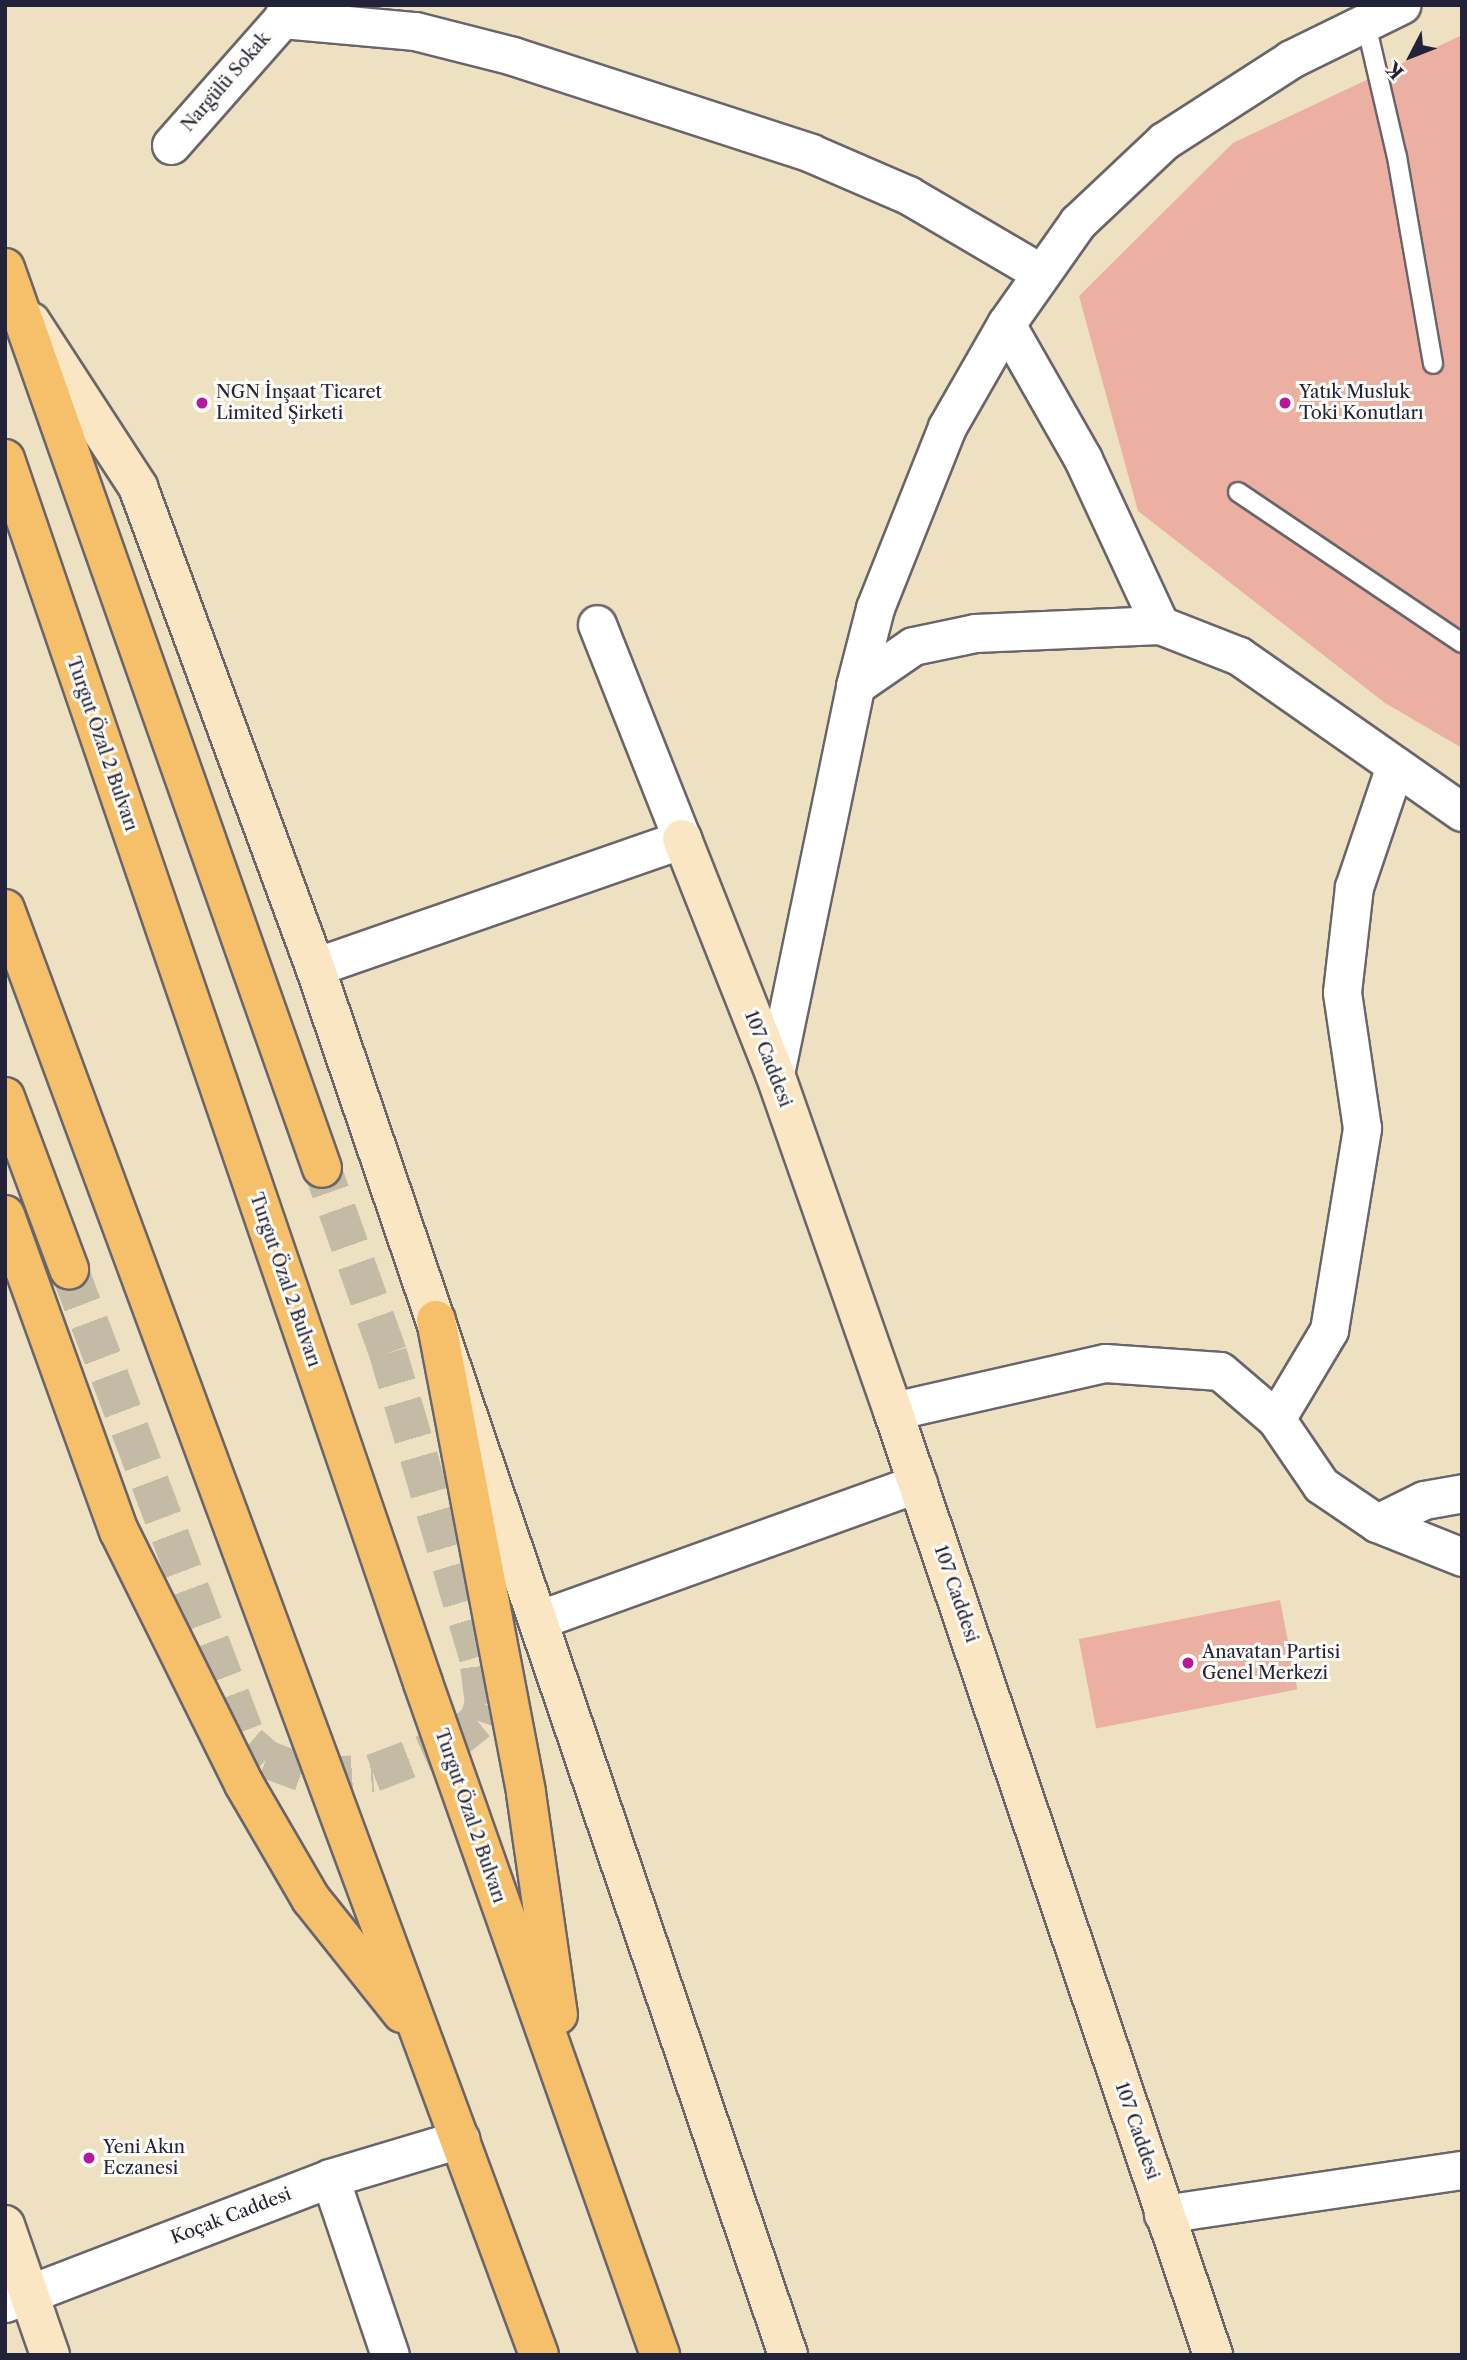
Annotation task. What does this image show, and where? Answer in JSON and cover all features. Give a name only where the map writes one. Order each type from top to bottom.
[{"type":"highway","points":[[11,284],[322,1168]]},
{"type":"highway","name":"Turgut Özal 2 Bulvarı","points":[[5,458],[423,1683],[660,2355]]},
{"type":"highway","points":[[5,909],[539,2355]]},
{"type":"highway","points":[[5,1097],[69,1269]]},
{"type":"highway","points":[[5,1215],[120,1531],[244,1784],[311,1899],[422,2038]]},
{"type":"highway","name":"Turgut Özal 2 Bulvarı","points":[[436,1320],[526,1793],[570,2101]]},
{"type":"street","points":[[775,1074],[855,686],[875,608],[947,427],[1006,324],[1079,222],[1164,141],[1291,60],[1401,5]]},
{"type":"street","points":[[285,12],[415,31],[500,52],[811,153],[908,195],[1041,272]]},
{"type":"street","name":"Nargülü Sokak","points":[[171,145],[285,12]]},
{"type":"street","points":[[11,284],[138,487],[315,967],[788,2355]]},
{"type":"street","points":[[1006,324],[1083,459],[1160,625]]},
{"type":"street","points":[[315,967],[682,839],[597,624]]},
{"type":"street","points":[[855,686],[913,646],[975,633],[1160,625],[1238,656],[1462,812]]},
{"type":"street","points":[[1276,1419],[1329,1330],[1362,1128],[1342,992],[1354,887],[1395,766]]},
{"type":"street","name":"107 Caddesi","points":[[682,839],[775,1074],[918,1483],[1163,2214],[1213,2355]]},
{"type":"street","points":[[893,1411],[1105,1363],[1220,1371],[1276,1419],[1321,1485],[1377,1523],[1462,1557]]},
{"type":"street","points":[[538,1620],[918,1483]]},
{"type":"street","points":[[1377,1523],[1424,1500],[1462,1493]]},
{"type":"street","name":"Koçak Caddesi","points":[[17,2299],[330,2178],[460,2139]]},
{"type":"street","points":[[1163,2214],[1462,2170]]},
{"type":"street","points":[[330,2178],[390,2355]]},
{"type":"street","points":[[5,2225],[17,2299],[50,2355]]},
{"type":"lane","points":[[1366,24],[1397,157],[1433,364]]},
{"type":"lane","points":[[1238,492],[1462,643]]},
{"type":"building","name":"Yatık Musluk Toki Konutları","points":[[1462,35],[1462,748],[1385,703],[1138,511],[1079,296],[1233,143]]},
{"type":"building","name":"Anavatan Partisi Genel Merkezi","points":[[1280,1600],[1297,1689],[1096,1728],[1079,1639]]},
{"type":"tunnel","points":[[69,1269],[249,1744],[266,1759],[314,1777],[373,1773],[423,1754],[456,1739],[478,1721],[484,1704],[478,1657],[388,1353],[322,1168]]},
{"type":"place","name":"NGN İnşaat Ticaret Limited Şirketi","points":[[202,403]]},
{"type":"place","name":"Yatık Musluk Toki Konutları","points":[[1285,403]]},
{"type":"place","name":"Anavatan Partisi Genel Merkezi","points":[[1188,1663]]},
{"type":"place","name":"Yeni Akın Eczanesi","points":[[89,2158]]}]
